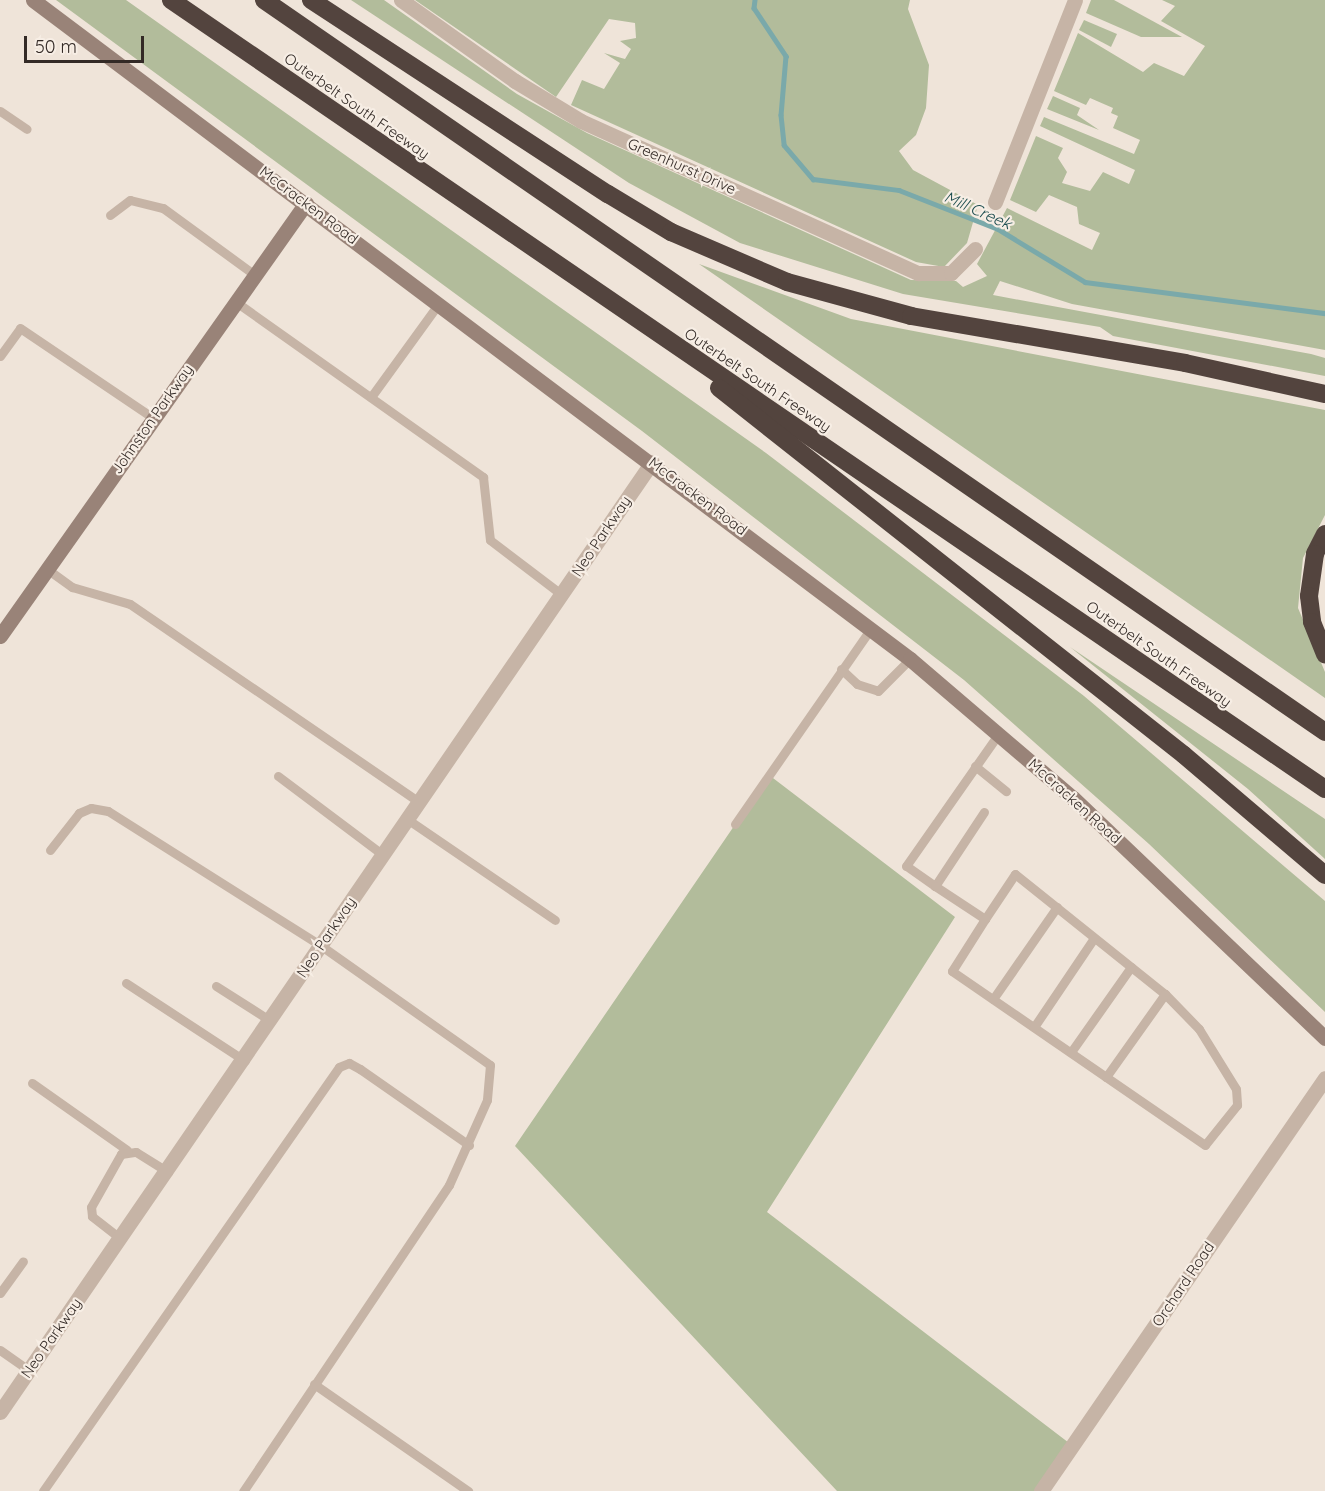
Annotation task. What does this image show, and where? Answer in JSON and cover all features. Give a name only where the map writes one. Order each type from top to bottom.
[{"type":"highway","name":"Outerbelt South Freeway","points":[[171,0],[1325,789]]},
{"type":"highway","name":"Outerbelt South Freeway","points":[[264,0],[1325,732]]},
{"type":"highway","points":[[311,0],[608,194],[689,241],[787,282],[911,316],[1185,363],[1325,394]]},
{"type":"highway","points":[[592,290],[959,575],[1325,875]]},
{"type":"highway","points":[[1325,534],[1315,554],[1309,596],[1312,622],[1325,654]]},
{"type":"street","name":"McCracken Road","points":[[33,0],[306,202],[910,658],[999,733],[1325,1038]]},
{"type":"street","name":"Greenhurst Drive","points":[[401,0],[515,81],[581,121],[918,273],[951,273],[975,249]]},
{"type":"street","points":[[994,202],[1075,0]]},
{"type":"street","name":"Johnston Parkway","points":[[0,636],[152,417],[306,202]]},
{"type":"street","name":"Neo Parkway","points":[[0,1412],[245,1061],[320,945],[652,462]]},
{"type":"street","name":"Orchard Road","points":[[1041,1491],[1325,1078]]},
{"type":"lane","points":[[0,111],[27,129]]},
{"type":"lane","points":[[110,215],[130,200],[163,208],[255,275]]},
{"type":"lane","points":[[236,302],[483,477],[490,540],[561,594]]},
{"type":"lane","points":[[371,397],[440,303]]},
{"type":"lane","points":[[0,356],[20,328],[152,417]]},
{"type":"lane","points":[[47,569],[72,587],[130,604],[418,801]]},
{"type":"lane","points":[[735,824],[871,628]]},
{"type":"lane","points":[[842,669],[857,684],[878,691],[910,658]]},
{"type":"lane","points":[[985,920],[906,866],[999,733]]},
{"type":"lane","points":[[975,766],[1006,791]]},
{"type":"lane","points":[[278,776],[382,854]]},
{"type":"lane","points":[[50,850],[79,813],[91,808],[108,811],[320,945],[489,1065],[488,1100],[469,1145],[448,1185],[243,1491]]},
{"type":"lane","points":[[935,886],[984,812]]},
{"type":"lane","points":[[406,819],[555,920]]},
{"type":"lane","points":[[1015,874],[1165,994],[1198,1029],[1236,1089],[1237,1105],[1205,1145],[951,971],[985,920],[1015,874]]},
{"type":"lane","points":[[993,999],[1057,907]]},
{"type":"lane","points":[[1034,1027],[1094,938]]},
{"type":"lane","points":[[1071,1052],[1131,967]]},
{"type":"lane","points":[[126,983],[245,1061]]},
{"type":"lane","points":[[216,986],[272,1021]]},
{"type":"lane","points":[[1106,1077],[1165,994]]},
{"type":"lane","points":[[43,1491],[339,1067],[349,1063],[360,1069],[469,1145]]},
{"type":"lane","points":[[32,1083],[127,1150],[168,1172]]},
{"type":"lane","points":[[121,1239],[92,1216],[91,1207],[127,1150]]},
{"type":"lane","points":[[0,1293],[22,1261]]},
{"type":"lane","points":[[0,1350],[29,1370]]},
{"type":"lane","points":[[314,1384],[468,1491]]},
{"type":"green space","points":[[56,0],[126,0],[766,453],[1084,696],[1325,901],[1325,1012],[1149,844],[964,680],[642,431]]},
{"type":"green space","points":[[351,0],[384,0],[517,94],[587,133],[911,280],[956,281],[963,287],[987,276],[977,264],[1007,208],[1092,250],[1100,233],[1079,224],[1077,207],[1049,195],[1036,212],[1010,200],[1036,136],[1063,148],[1058,158],[1067,172],[1062,183],[1090,191],[1103,172],[1129,184],[1135,170],[1040,126],[1044,117],[1134,154],[1140,140],[1113,128],[1118,116],[1111,113],[1113,108],[1090,98],[1086,105],[1054,91],[1078,33],[1143,72],[1154,63],[1184,76],[1205,46],[1161,21],[1175,6],[1162,0],[1325,0],[1325,350],[1072,304],[1000,281],[993,295],[1311,354],[1325,358],[1325,376],[1113,336],[1100,327],[903,294],[740,243],[629,183]]},
{"type":"green space","points":[[415,0],[910,0],[908,9],[929,65],[926,108],[916,135],[899,151],[913,170],[978,205],[967,243],[944,267],[916,262],[571,105],[582,80],[604,89],[620,63],[604,53],[625,59],[631,49],[620,41],[636,38],[635,23],[609,19],[556,97]]},
{"type":"green space","points":[[1091,0],[1114,0],[1182,37],[1141,37],[1086,13]]},
{"type":"green space","points":[[1084,20],[1117,34],[1111,47],[1079,30]]},
{"type":"green space","points":[[1053,96],[1080,108],[1077,115],[1099,130],[1047,109]]},
{"type":"green space","points":[[699,264],[851,319],[1325,410],[1325,515],[1303,558],[1298,608],[1325,672],[1325,698]]},
{"type":"green space","points":[[1070,647],[1325,819],[1325,859],[1248,789]]},
{"type":"green space","points":[[769,775],[955,917],[767,1212],[1073,1446],[1041,1491],[837,1491],[515,1146]]},
{"type":"waterway","name":"Mill Creek","points":[[755,0],[754,8],[786,56],[781,115],[784,145],[813,179],[899,190],[998,229],[1085,282],[1325,313]]}]
